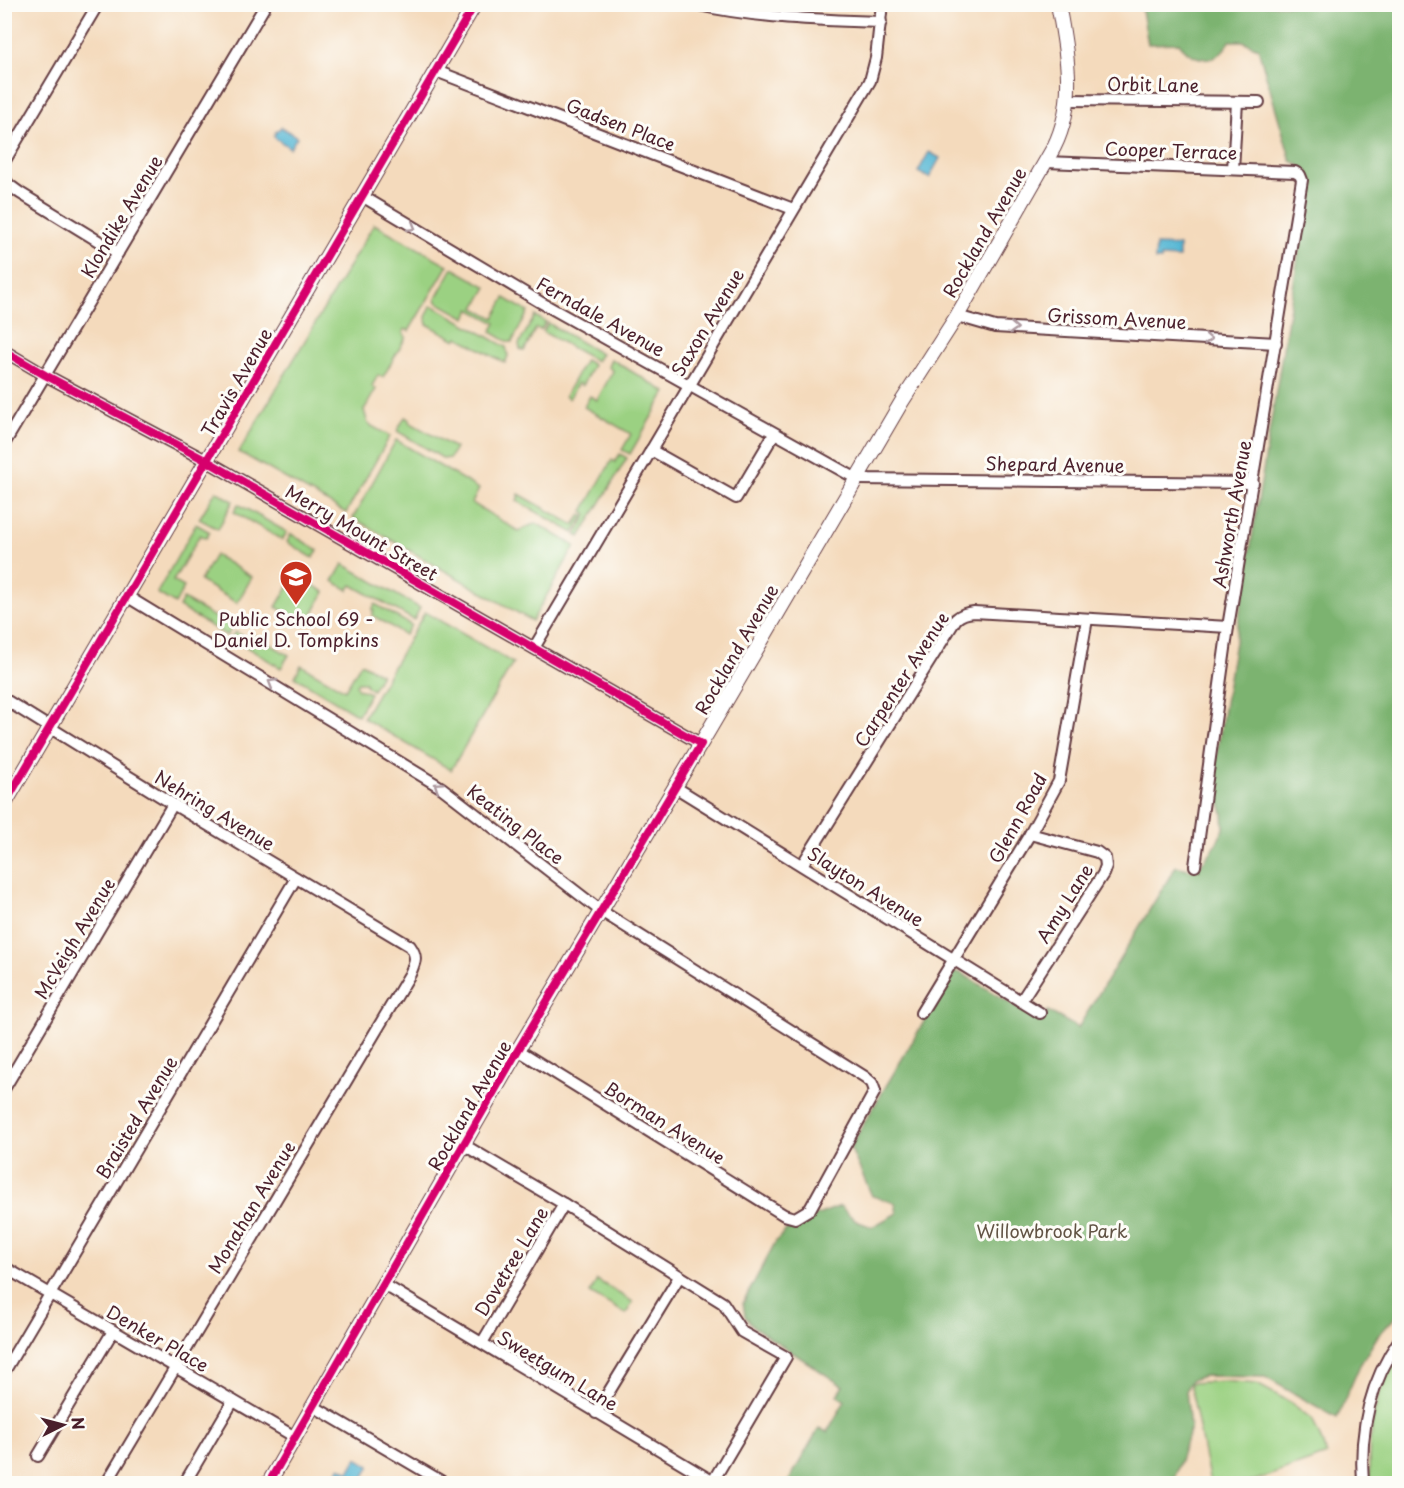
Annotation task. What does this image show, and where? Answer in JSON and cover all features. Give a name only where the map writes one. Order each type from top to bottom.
[{"type":"street","points":[[4,162],[98,4]]},
{"type":"street","name":"Klondike Avenue","points":[[4,444],[266,4]]},
{"type":"street","name":"Travis Avenue","points":[[4,805],[475,4]]},
{"type":"street","points":[[694,4],[752,15],[789,19],[881,22]]},
{"type":"street","name":"Saxon Avenue","points":[[534,648],[870,81],[876,57],[882,4]]},
{"type":"street","name":"Rockland Avenue","points":[[268,1484],[518,1050],[901,403],[957,316],[1046,162],[1062,130],[1068,100],[1069,66],[1058,4]]},
{"type":"street","name":"Gadsen Place","points":[[436,71],[793,209]]},
{"type":"street","name":"Orbit Lane","points":[[1068,100],[1259,102]]},
{"type":"street","points":[[1233,169],[1237,102]]},
{"type":"street","name":"Cooper Terrace","points":[[1046,162],[1295,172]]},
{"type":"street","name":"Ashworth Avenue","points":[[1195,866],[1228,627],[1302,180],[1295,172]]},
{"type":"street","points":[[4,178],[9,185],[21,193],[118,253]]},
{"type":"street","name":"Ferndale Avenue","points":[[362,196],[484,270],[857,479]]},
{"type":"street","name":"Grissom Avenue","points":[[957,316],[995,327],[1276,343]]},
{"type":"street","name":"Merry Mount Street","points":[[4,351],[207,461],[701,744]]},
{"type":"street","points":[[651,450],[736,498],[774,434]]},
{"type":"street","name":"Shepard Avenue","points":[[857,479],[1253,483]]},
{"type":"street","name":"Keating Place","points":[[128,597],[442,788],[601,910],[872,1083],[875,1089],[873,1096],[810,1209],[795,1218]]},
{"type":"street","name":"Carpenter Avenue","points":[[802,865],[956,619],[965,613],[1228,627]]},
{"type":"street","name":"Glenn Road","points":[[921,1013],[1030,834],[1059,781],[1087,619]]},
{"type":"street","name":"Nehring Avenue","points":[[4,699],[173,804],[410,946]]},
{"type":"street","name":"Slayton Avenue","points":[[675,787],[1040,1013]]},
{"type":"street","name":"McVeigh Avenue","points":[[4,1089],[173,804]]},
{"type":"street","name":"Amy Lane","points":[[1021,1001],[1106,866],[1105,858],[1097,852],[1030,834]]},
{"type":"street","name":"Braisted Avenue","points":[[4,1372],[296,878]]},
{"type":"street","name":"Monahan Avenue","points":[[106,1484],[410,974],[416,961],[415,953],[410,946]]},
{"type":"street","name":"Borman Avenue","points":[[518,1050],[784,1215],[795,1218]]},
{"type":"street","name":"Dovetree Lane","points":[[464,1145],[564,1204],[482,1343]]},
{"type":"street","points":[[564,1204],[723,1303],[742,1332],[786,1357],[715,1483]]},
{"type":"street","name":"Denker Place","points":[[4,1267],[295,1437]]},
{"type":"street","points":[[596,1413],[679,1277]]},
{"type":"street","name":"Sweetgum Lane","points":[[383,1284],[715,1483]]},
{"type":"street","points":[[38,1456],[113,1330]]},
{"type":"street","points":[[1363,1484],[1365,1414],[1380,1371],[1400,1339]]},
{"type":"street","points":[[184,1484],[233,1401]]},
{"type":"street","points":[[312,1406],[446,1484]]},
{"type":"green space","name":"Willowbrook Park","points":[[1141,5],[1399,5],[1399,1313],[1377,1337],[1360,1365],[1337,1418],[1265,1377],[1204,1376],[1191,1380],[1186,1390],[1190,1428],[1173,1483],[787,1484],[819,1428],[827,1432],[845,1401],[837,1395],[843,1386],[754,1327],[745,1316],[743,1303],[776,1241],[790,1226],[840,1206],[856,1221],[872,1227],[897,1213],[895,1203],[872,1196],[850,1147],[951,976],[955,972],[961,973],[1041,1022],[1048,1011],[1078,1028],[1176,866],[1192,870],[1198,868],[1212,851],[1224,829],[1220,802],[1211,788],[1309,185],[1303,169],[1291,161],[1258,48],[1243,41],[1230,41],[1219,54],[1206,59],[1192,55],[1179,43],[1148,44]]},
{"type":"green space","points":[[374,224],[448,265],[409,331],[405,329],[403,333],[406,337],[383,377],[378,375],[372,386],[376,389],[364,410],[368,424],[390,436],[346,513],[239,452]]},
{"type":"green space","points":[[453,268],[487,287],[475,308],[494,318],[505,298],[528,312],[512,342],[491,332],[496,323],[470,309],[466,318],[437,302],[436,298]]},
{"type":"green space","points":[[431,306],[506,347],[508,356],[505,363],[458,337],[456,340],[427,324],[426,317]]},
{"type":"green space","points":[[535,316],[546,322],[541,330],[536,328],[524,351],[520,349],[519,344]]},
{"type":"green space","points":[[548,323],[601,354],[596,361],[543,332]]},
{"type":"green space","points":[[611,359],[666,392],[630,454],[622,450],[631,434],[584,407],[590,396],[597,400],[613,371],[608,367]]},
{"type":"green space","points":[[585,360],[593,365],[582,386],[578,383],[569,399],[565,396]]},
{"type":"green space","points":[[405,417],[410,420],[409,422],[455,448],[450,458],[444,459],[397,431]]},
{"type":"green space","points":[[396,440],[479,489],[472,503],[518,531],[536,523],[575,546],[532,621],[353,518]]},
{"type":"green space","points":[[620,454],[627,458],[580,537],[576,535],[587,514],[583,511],[612,460],[615,462]]},
{"type":"green space","points":[[216,491],[233,501],[218,529],[199,519]]},
{"type":"green space","points":[[519,494],[574,525],[581,515],[584,516],[574,533],[517,501]]},
{"type":"green space","points":[[238,504],[287,532],[282,540],[234,512]]},
{"type":"green space","points":[[196,524],[210,532],[206,538],[200,535],[173,581],[184,587],[175,604],[157,593]]},
{"type":"green space","points":[[291,534],[318,550],[313,558],[287,542]]},
{"type":"green space","points":[[215,555],[252,577],[237,603],[200,581]]},
{"type":"green space","points":[[343,564],[420,608],[414,620],[352,585],[348,590],[333,581]]},
{"type":"green space","points":[[295,575],[325,592],[306,624],[276,607]]},
{"type":"green space","points":[[183,599],[232,627],[227,636],[179,607]]},
{"type":"green space","points":[[375,604],[411,625],[405,635],[372,615]]},
{"type":"green space","points":[[425,612],[513,663],[451,770],[363,718]]},
{"type":"green space","points":[[235,632],[249,639],[252,634],[289,655],[281,668],[231,638]]},
{"type":"green space","points":[[361,663],[381,674],[372,690],[366,686],[365,682],[358,682],[356,685],[358,689],[370,693],[358,715],[295,677],[301,665],[345,690]]},
{"type":"green space","points":[[597,1280],[633,1302],[626,1314],[590,1293]]},
{"type":"green space","points":[[1399,1351],[1399,1483],[1370,1483],[1369,1448],[1374,1415],[1383,1382]]},
{"type":"green space","points":[[1223,1381],[1257,1384],[1290,1402],[1313,1420],[1327,1455],[1248,1483],[1210,1483],[1190,1383]]},
{"type":"water","points":[[281,127],[297,137],[290,148],[274,137]]},
{"type":"water","points":[[929,152],[940,158],[929,178],[918,172]]},
{"type":"water","points":[[1156,245],[1179,246],[1179,258],[1161,257],[1161,260],[1155,260]]},
{"type":"water","points":[[357,1458],[370,1466],[360,1483],[341,1483],[334,1479],[340,1467],[349,1472]]},
{"type":"cycle path","points":[[4,805],[475,4]]},
{"type":"cycle path","points":[[4,351],[207,461],[701,744],[518,1050],[268,1484]]},
{"type":"place","name":"Public School 69 - Daniel D. Tompkins","points":[[296,606]]}]
